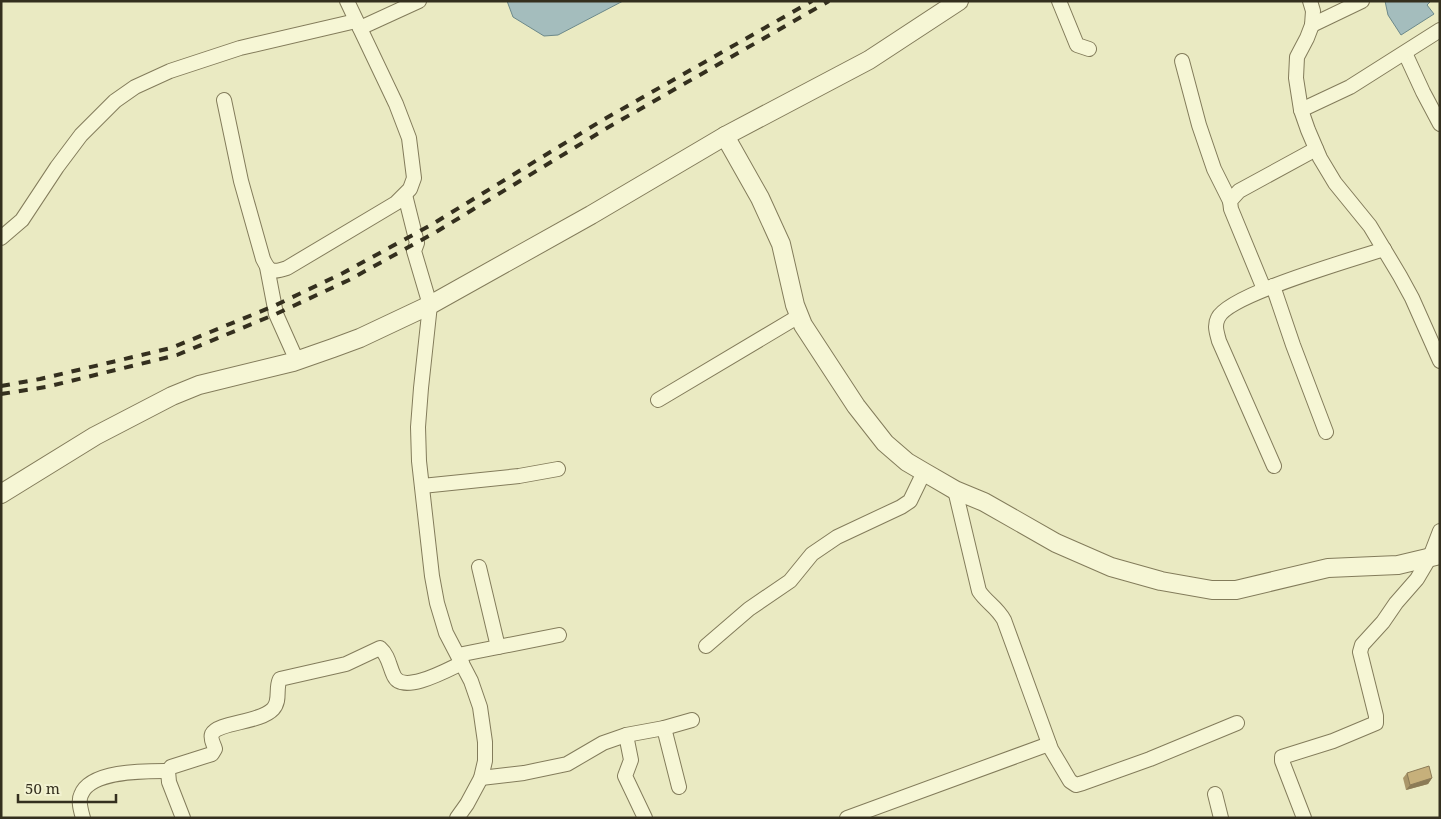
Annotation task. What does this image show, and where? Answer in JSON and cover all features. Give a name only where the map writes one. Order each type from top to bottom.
[{"type":"street","points":[[267,267],[273,271],[287,268],[396,203],[410,189],[414,178],[409,138],[396,104],[347,1]]},
{"type":"street","points":[[1,238],[22,220],[56,167],[81,135],[115,101],[135,87],[170,71],[240,48],[358,25],[419,1]]},
{"type":"street","points":[[1,494],[95,436],[172,396],[200,385],[297,360],[360,338],[430,305],[583,220],[725,136],[869,60],[959,1]]},
{"type":"street","points":[[1059,1],[1077,45],[1089,49]]},
{"type":"street","points":[[1310,1],[1313,11],[1312,25],[1297,57],[1296,78],[1301,110],[1316,149],[1335,183],[1370,226],[1412,298],[1440,361]]},
{"type":"street","points":[[1312,25],[1362,1]]},
{"type":"street","points":[[1301,110],[1350,87],[1440,30]]},
{"type":"street","points":[[1405,53],[1422,92],[1440,124]]},
{"type":"street","points":[[1182,61],[1199,125],[1214,169],[1293,345],[1326,432]]},
{"type":"street","points":[[224,100],[240,181],[267,267],[276,314],[297,360]]},
{"type":"street","points":[[725,136],[760,198],[780,244],[799,316],[819,351],[856,406],[885,443],[907,462],[954,490],[984,502],[1079,554],[1111,567],[1161,581],[1212,590],[1236,590],[1328,568],[1398,565],[1435,556]]},
{"type":"street","points":[[1230,201],[1239,191],[1316,149]]},
{"type":"street","points":[[405,195],[417,243],[414,252],[430,305],[418,427],[419,461],[432,576],[437,603],[446,633],[471,681],[480,708],[485,742],[485,762],[481,778],[458,818]]},
{"type":"street","points":[[1274,466],[1219,341],[1215,328],[1218,318],[1223,311],[1268,287],[1384,249]]},
{"type":"street","points":[[658,400],[799,316]]},
{"type":"street","points":[[422,486],[519,476],[558,469]]},
{"type":"street","points":[[706,646],[749,609],[790,581],[812,554],[837,538],[902,507],[910,501],[924,472]]},
{"type":"street","points":[[954,490],[979,591],[1004,620],[1049,744],[1070,781],[1076,785],[1150,759],[1237,723]]},
{"type":"street","points":[[1304,818],[1282,757],[1319,746],[1376,723],[1376,716],[1360,652],[1362,645],[1383,622],[1396,603],[1435,556],[1440,531]]},
{"type":"street","points":[[479,568],[498,648]]},
{"type":"street","points":[[83,818],[81,794],[95,780],[133,772],[168,771],[172,767],[212,754],[215,749],[211,738],[212,733],[235,723],[258,718],[273,709],[277,702],[277,684],[280,679],[346,664],[380,648],[385,652],[395,678],[401,683],[413,683],[444,672],[460,659],[498,648],[559,635]]},
{"type":"street","points":[[481,778],[524,773],[567,764],[592,748],[626,735],[664,728],[692,720]]},
{"type":"street","points":[[664,728],[679,787]]},
{"type":"street","points":[[626,735],[631,760],[625,776],[645,818]]},
{"type":"street","points":[[847,818],[1049,744]]},
{"type":"street","points":[[168,771],[169,782],[183,818]]},
{"type":"street","points":[[1215,794],[1221,818]]},
{"type":"water","points":[[507,1],[623,1],[558,35],[544,36],[513,17]]},
{"type":"water","points":[[1385,1],[1431,1],[1427,5],[1434,14],[1401,35],[1388,15]]},
{"type":"building","points":[[1429,766],[1432,778],[1410,785],[1407,773]]},
{"type":"railway","points":[[1,386],[40,379],[171,348],[274,306],[343,273],[431,225],[601,121],[812,1]]},
{"type":"railway","points":[[1,394],[46,387],[177,355],[276,314],[349,280],[436,232],[607,128],[829,1]]}]
